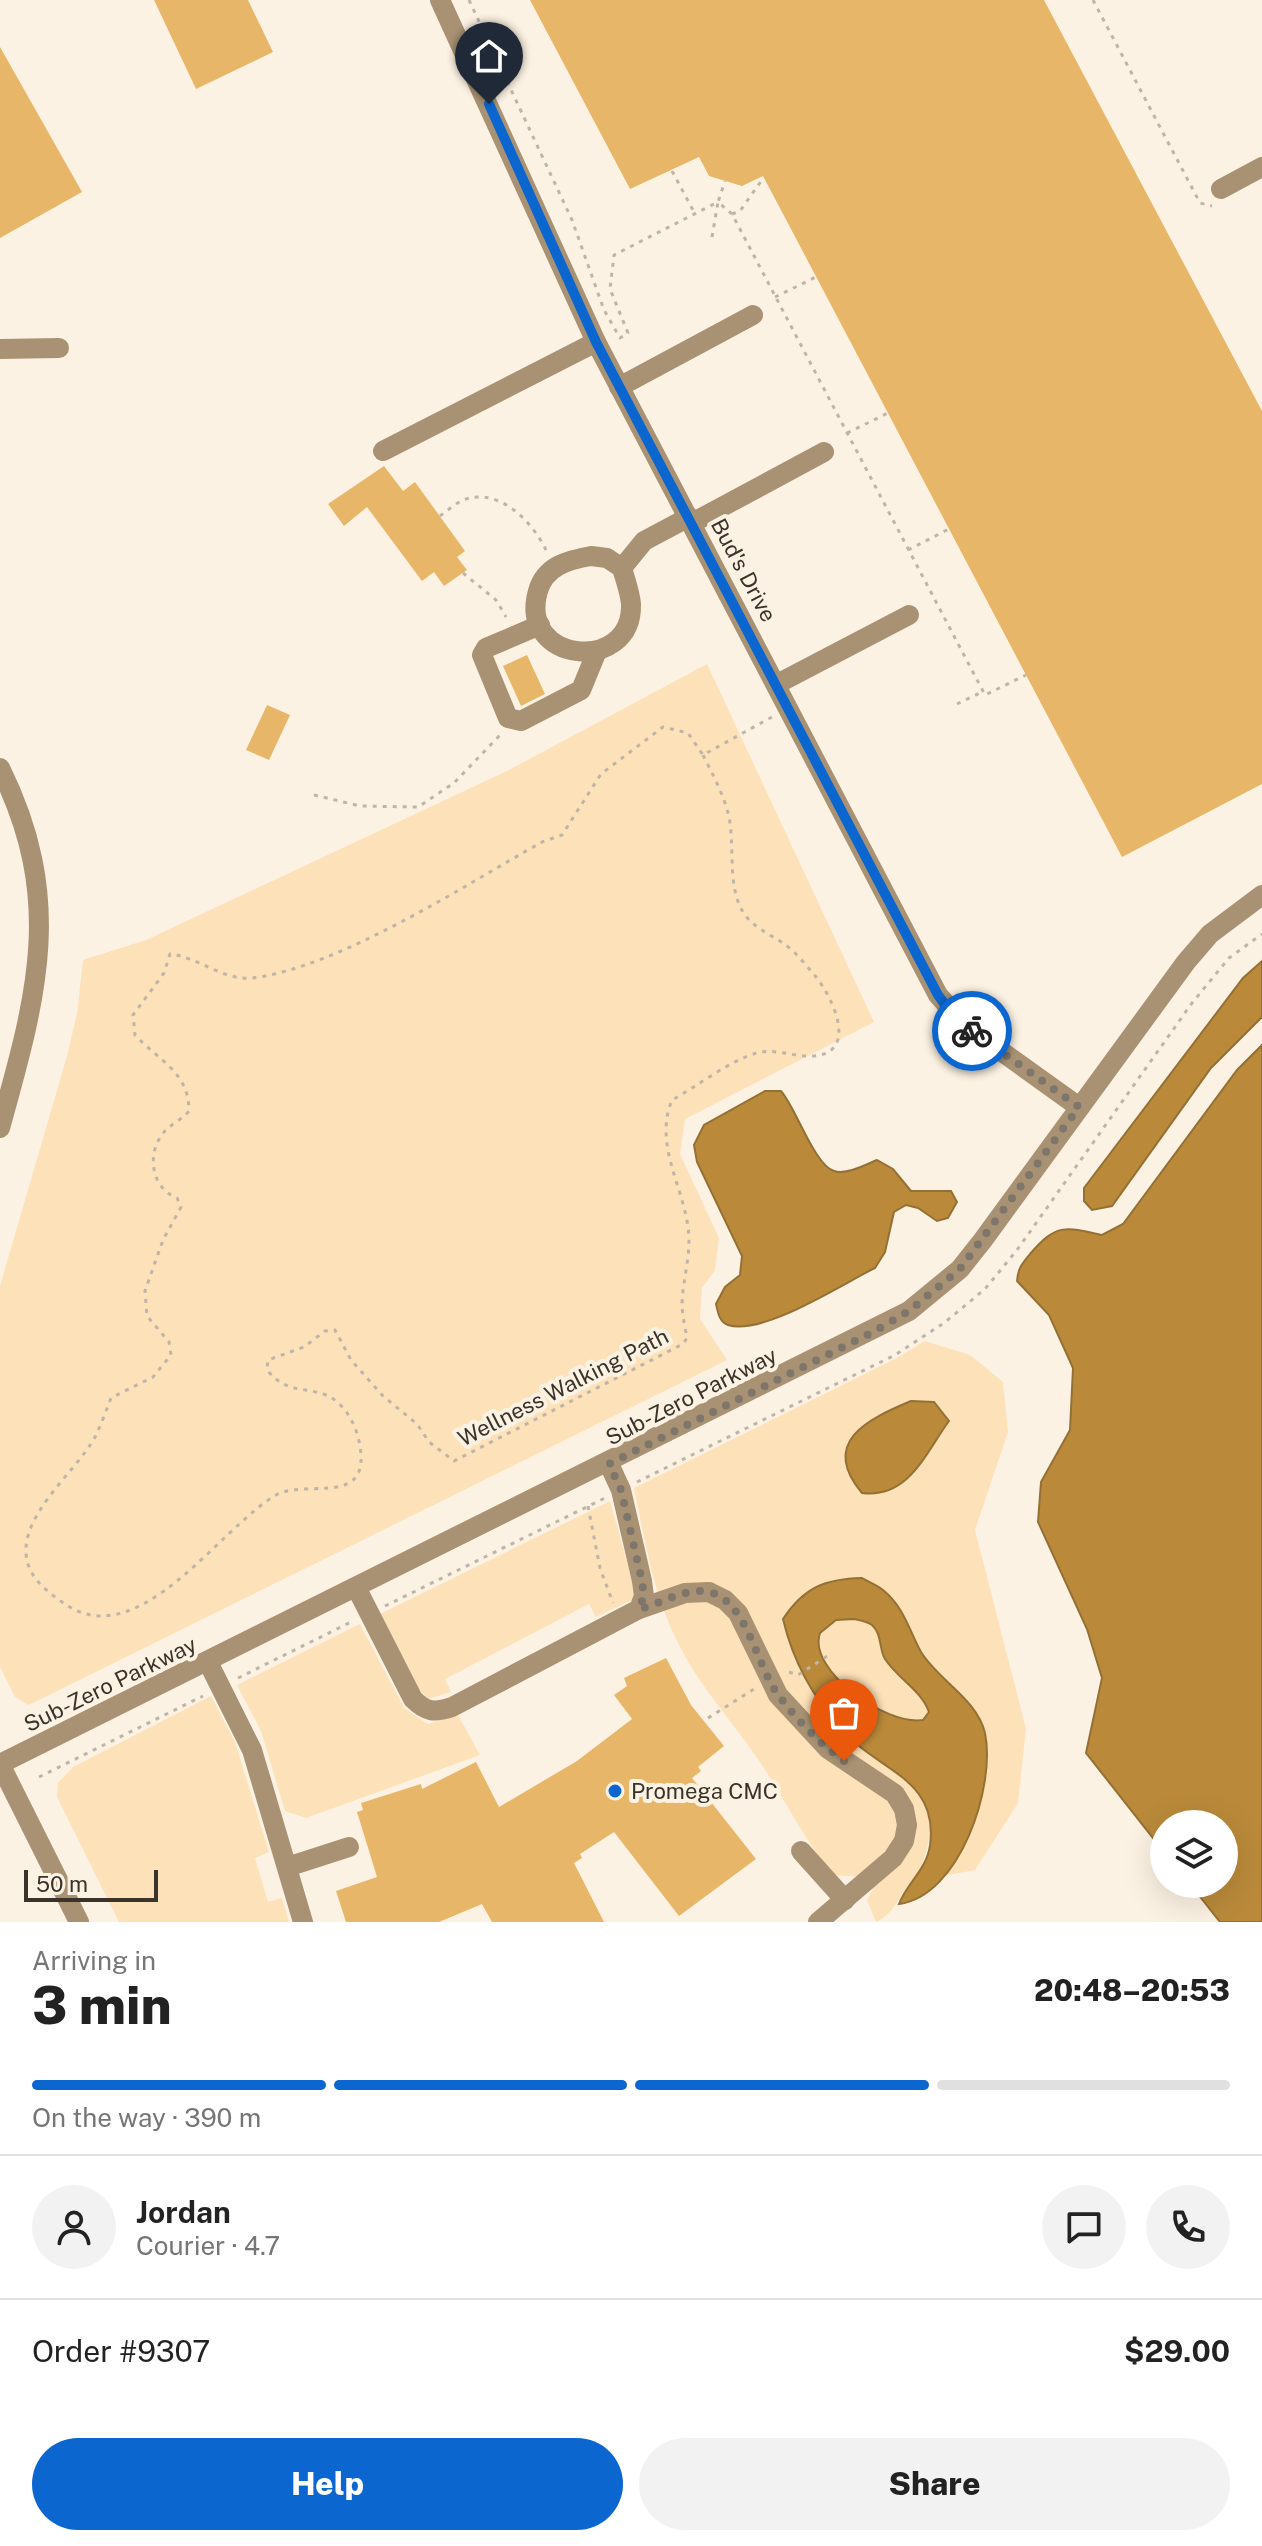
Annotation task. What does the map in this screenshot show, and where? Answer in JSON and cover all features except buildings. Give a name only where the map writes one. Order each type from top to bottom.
[{"type":"street","name":"Bud's Drive","points":[[440,0],[596,342],[949,1010],[1079,1107]]},
{"type":"street","points":[[1222,198],[1262,167]]},
{"type":"street","points":[[619,387],[753,315]]},
{"type":"street","points":[[383,451],[596,342]]},
{"type":"street","points":[[0,349],[59,348]]},
{"type":"street","points":[[622,568],[644,541],[824,452]]},
{"type":"street","points":[[591,556],[607,558],[622,568],[631,603],[629,618],[612,644],[597,651],[566,650],[553,642],[540,625],[536,600],[540,585],[555,568],[591,556]]},
{"type":"street","points":[[777,684],[909,615]]},
{"type":"street","points":[[540,625],[486,648],[482,655],[508,718],[521,721],[581,690],[597,651]]},
{"type":"street","points":[[0,768],[23,822],[41,919],[34,998],[0,1128]]},
{"type":"street","name":"Sub-Zero Parkway","points":[[0,1764],[873,1332],[934,1293],[960,1269],[983,1240],[1186,962],[1210,934],[1262,895]]},
{"type":"street","points":[[609,1464],[621,1490],[642,1581],[644,1596],[630,1614]]},
{"type":"street","points":[[357,1589],[413,1699],[423,1710],[437,1712],[630,1614],[685,1593],[709,1592],[725,1600],[738,1613],[768,1680],[828,1749],[895,1794],[904,1809],[907,1825],[904,1841],[893,1858],[818,1922]]},
{"type":"street","points":[[208,1662],[252,1750],[303,1922]]},
{"type":"street","points":[[0,1764],[79,1922]]},
{"type":"street","points":[[287,1867],[349,1847]]},
{"type":"street","points":[[801,1851],[845,1900]]},
{"type":"path","points":[[469,0],[572,220],[604,310],[620,338],[628,333],[610,289],[614,255],[718,202]]},
{"type":"path","points":[[1093,0],[1200,203],[1222,198]]},
{"type":"path","points":[[672,171],[694,212]]},
{"type":"path","points":[[732,214],[740,211],[764,177]]},
{"type":"path","points":[[712,237],[725,181]]},
{"type":"path","points":[[718,202],[732,214],[983,692],[985,695],[1026,675]]},
{"type":"path","points":[[775,297],[816,277]]},
{"type":"path","points":[[847,433],[888,413]]},
{"type":"path","points":[[440,516],[466,499],[491,499],[509,507],[526,519],[555,568]]},
{"type":"path","points":[[908,550],[949,529]]},
{"type":"path","points":[[463,573],[502,607],[515,635]]},
{"type":"path","points":[[957,704],[983,692]]},
{"type":"path","points":[[703,755],[790,708]]},
{"type":"path","points":[[314,795],[360,806],[418,807],[444,791],[499,736],[521,721]]},
{"type":"path","name":"Wellness Walking Path","points":[[663,727],[688,733],[703,755],[720,788],[728,816],[735,889],[743,912],[757,926],[789,947],[818,980],[836,1008],[841,1027],[837,1043],[830,1051],[814,1056],[755,1053],[672,1100],[665,1130],[667,1152],[688,1226],[690,1257],[682,1306],[687,1338],[683,1344],[454,1461],[383,1396],[351,1360],[335,1330],[325,1331],[304,1347],[268,1360],[267,1370],[289,1388],[327,1395],[351,1419],[357,1431],[361,1464],[352,1483],[342,1489],[306,1486],[283,1491],[235,1524],[197,1566],[156,1595],[112,1616],[97,1618],[76,1612],[54,1596],[37,1580],[28,1565],[26,1548],[32,1525],[95,1437],[111,1398],[153,1377],[171,1355],[169,1342],[147,1316],[145,1291],[163,1240],[181,1207],[177,1198],[165,1194],[153,1171],[154,1157],[163,1134],[189,1111],[189,1097],[185,1083],[173,1068],[135,1035],[133,1015],[164,973],[170,954],[191,958],[237,977],[253,978],[341,950],[542,842],[562,835],[601,774],[663,727]]},
{"type":"path","points":[[588,1506],[600,1568],[630,1614]]},
{"type":"path","points":[[708,1718],[768,1680],[790,1672],[798,1675],[829,1655]]},
{"type":"shaded area","points":[[707,664],[874,1022],[685,1119],[680,1154],[719,1238],[715,1270],[702,1288],[700,1319],[727,1360],[39,1700],[28,1705],[15,1697],[0,1667],[0,1286],[67,1056],[77,1014],[83,960],[146,940],[507,771]]},
{"type":"shaded area","points":[[1262,961],[1262,1017],[1211,1068],[1112,1206],[1092,1210],[1084,1201],[1084,1188],[1243,978]]},
{"type":"shaded area","points":[[1262,1045],[1262,1922],[1220,1922],[1201,1898],[1238,1898],[1238,1810],[1150,1810],[1150,1834],[1086,1753],[1102,1678],[1087,1629],[1038,1522],[1041,1482],[1070,1430],[1073,1368],[1049,1315],[1017,1281],[1019,1269],[1025,1261],[1054,1232],[1069,1229],[1102,1235],[1123,1224],[1237,1070]]},
{"type":"shaded area","points":[[765,1091],[781,1091],[827,1167],[839,1172],[850,1171],[877,1160],[893,1169],[911,1191],[951,1191],[957,1202],[948,1218],[937,1221],[918,1208],[906,1205],[894,1212],[885,1252],[875,1268],[781,1316],[761,1323],[728,1325],[721,1319],[716,1304],[725,1287],[740,1275],[742,1256],[697,1162],[694,1145],[704,1125]]},
{"type":"shaded area","points":[[925,1341],[970,1355],[1003,1382],[1008,1432],[975,1530],[1026,1729],[1018,1803],[975,1870],[943,1876],[961,1850],[975,1710],[929,1662],[895,1604],[862,1579],[794,1659],[838,1726],[853,1741],[911,1781],[926,1806],[929,1834],[922,1863],[887,1915],[876,1922],[867,1900],[875,1885],[862,1877],[833,1875],[760,1762],[686,1657],[669,1623],[656,1585],[634,1488],[895,1359]]},
{"type":"shaded area","points":[[911,1401],[934,1402],[949,1421],[924,1459],[904,1481],[878,1493],[862,1493],[850,1475],[845,1460],[847,1446],[865,1425]]},
{"type":"shaded area","points":[[610,1501],[635,1591],[632,1600],[596,1617],[589,1604],[445,1679],[451,1692],[428,1699],[418,1688],[380,1614]]},
{"type":"shaded area","points":[[862,1578],[890,1597],[901,1611],[921,1652],[974,1710],[985,1733],[985,1781],[969,1835],[940,1881],[921,1897],[899,1904],[928,1854],[930,1823],[925,1805],[916,1790],[857,1745],[832,1718],[798,1665],[783,1619],[799,1599],[816,1587],[837,1580]],"holes":[[[856,1619],[875,1629],[885,1659],[925,1704],[929,1712],[923,1720],[907,1720],[871,1705],[853,1693],[825,1663],[819,1648],[820,1633],[836,1620]]]},
{"type":"shaded area","points":[[854,1619],[868,1623],[875,1629],[885,1659],[925,1704],[929,1712],[923,1720],[904,1722],[877,1710],[847,1688],[824,1660],[819,1646],[820,1633],[836,1620]]},
{"type":"shaded area","points":[[360,1624],[404,1708],[428,1724],[458,1715],[480,1755],[306,1818],[285,1811],[261,1731],[237,1685]]},
{"type":"shaded area","points":[[211,1696],[235,1742],[269,1852],[255,1858],[268,1902],[282,1898],[289,1922],[119,1922],[57,1797],[58,1783],[73,1767]]},
{"type":"way so far","points":[[844,1761],[828,1749],[778,1695],[768,1680],[738,1613],[725,1600],[709,1592],[685,1593],[639,1609],[644,1596],[642,1581],[621,1490],[609,1464],[873,1332],[934,1293],[960,1269],[1079,1107],[972,1031]]},
{"type":"place","name":"Promega CMC","points":[[615,1791]]},
{"type":"route","points":[[489,104],[596,342],[856,833],[938,995],[972,1031]]}]
